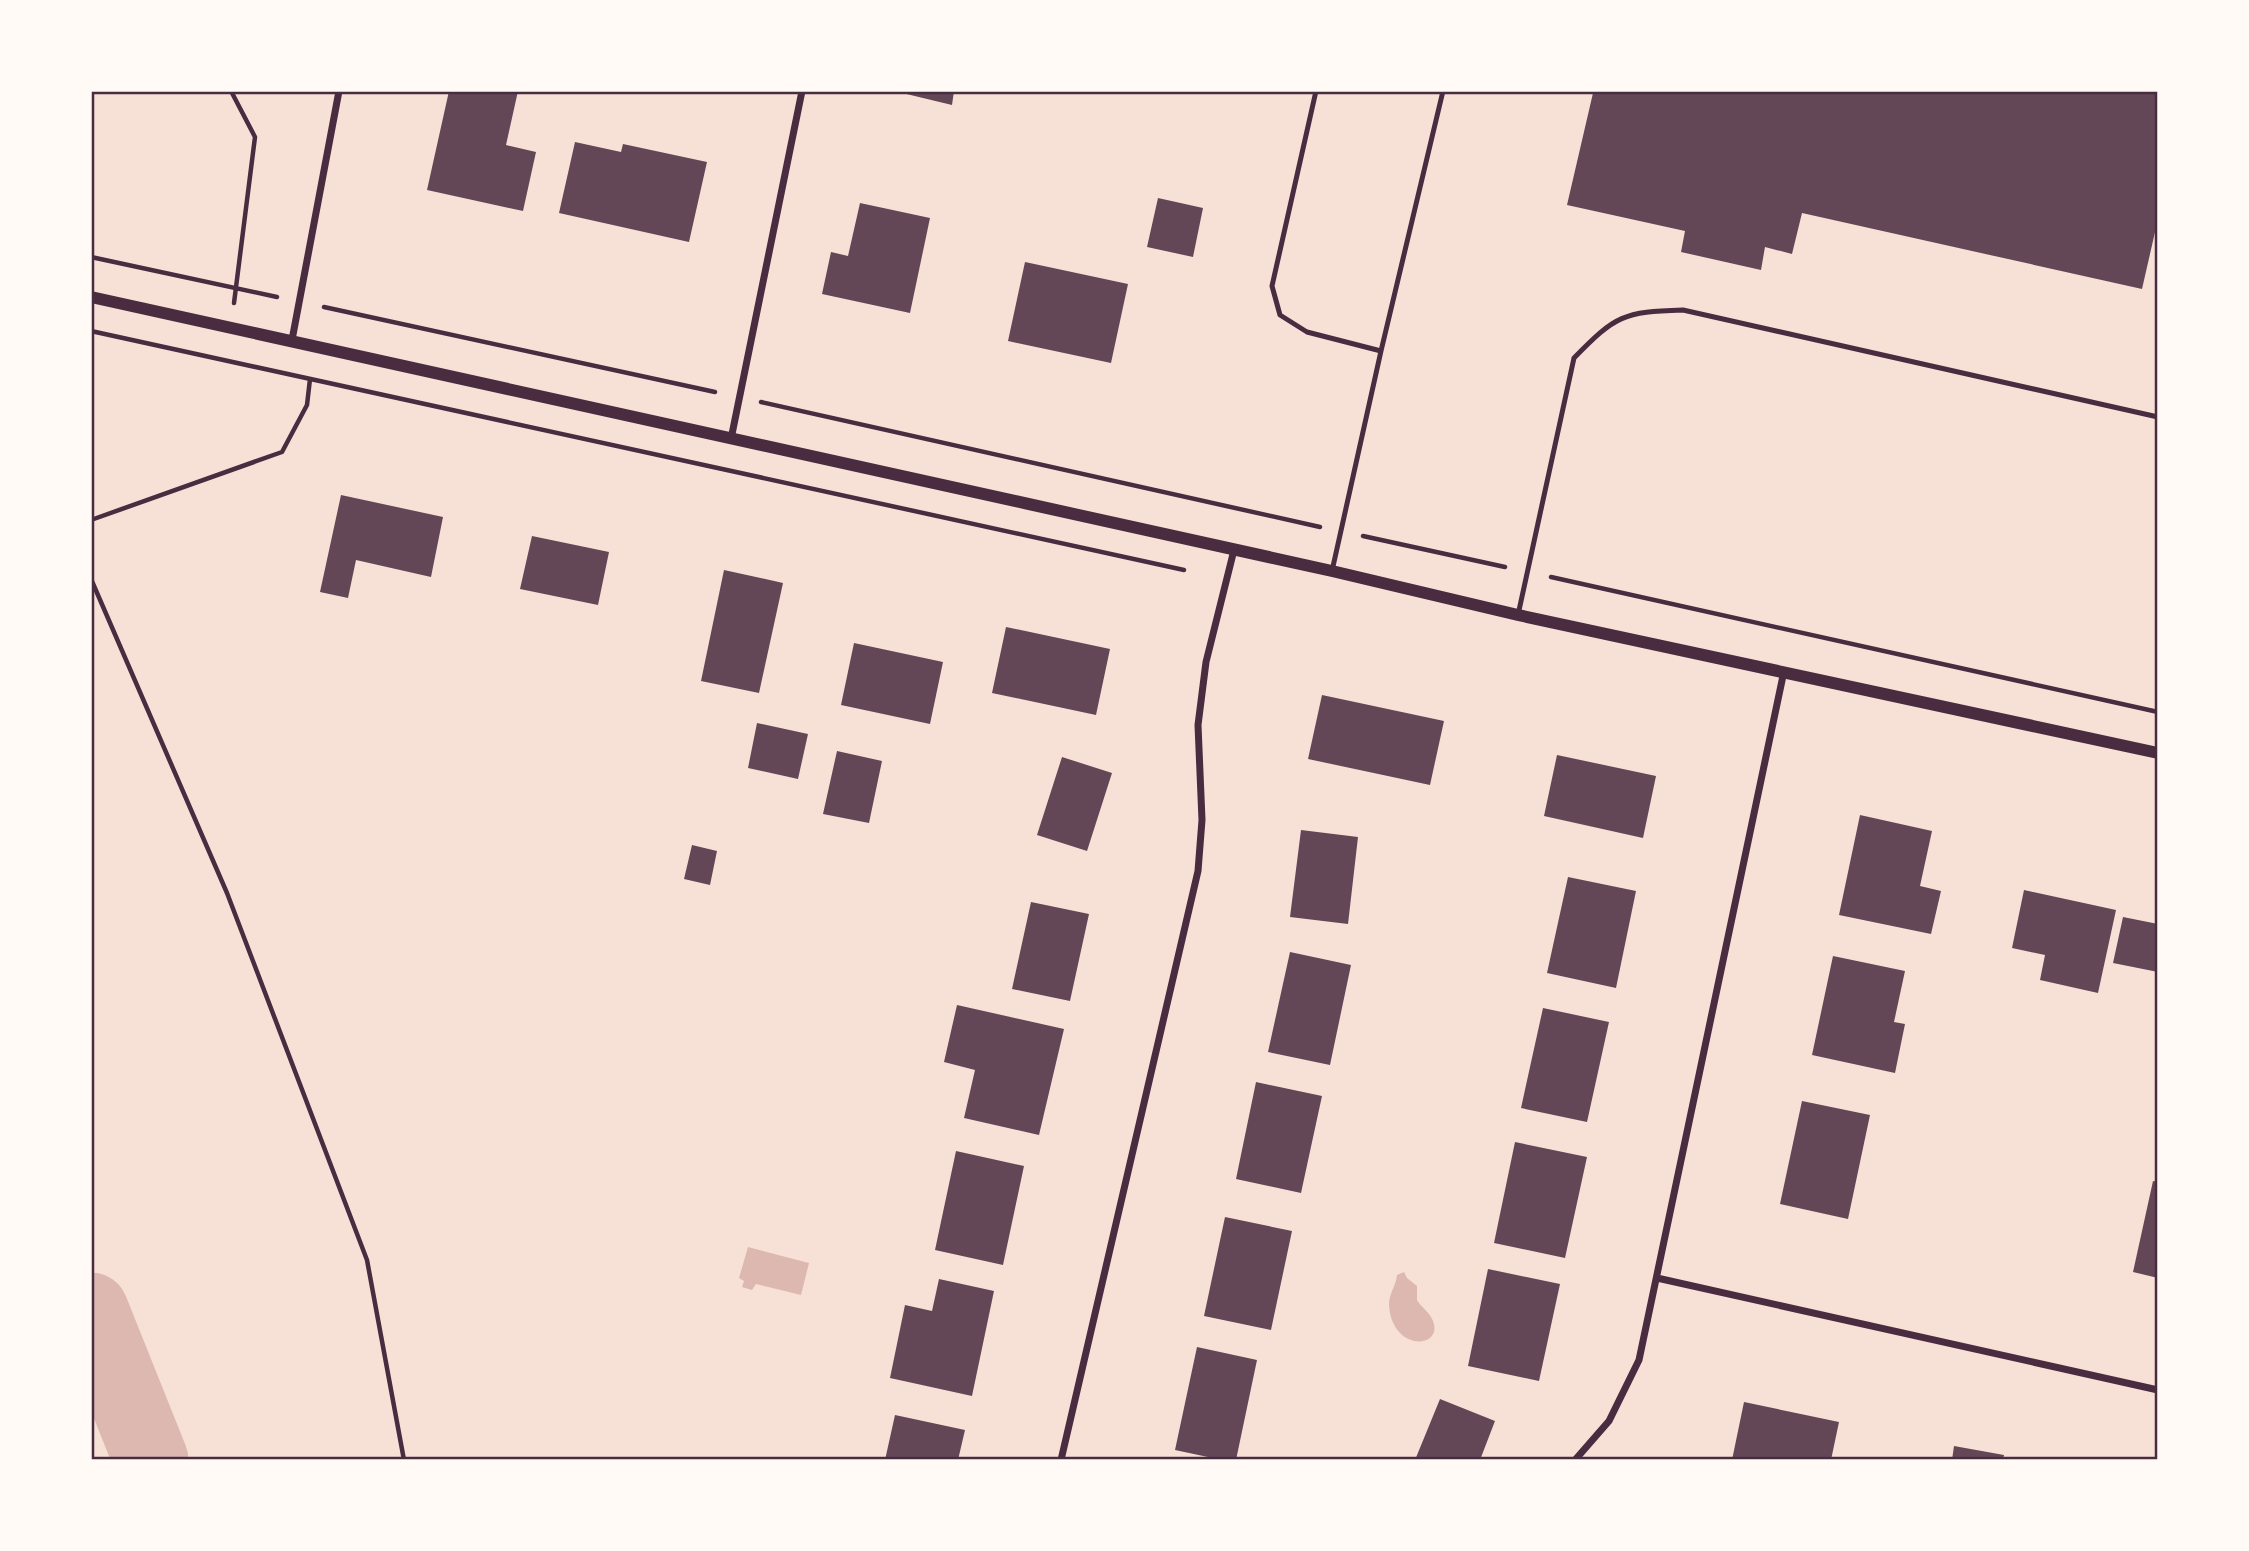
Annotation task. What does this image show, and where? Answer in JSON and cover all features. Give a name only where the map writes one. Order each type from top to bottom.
[{"type":"street","points":[[292,340],[339,91]]},
{"type":"street","points":[[731,439],[802,91]]},
{"type":"street","points":[[91,297],[1332,571],[1518,615],[2158,753]]},
{"type":"street","points":[[1061,1460],[1198,871],[1202,820],[1198,725],[1206,662],[1234,550]]},
{"type":"street","points":[[1575,1460],[1609,1421],[1639,1360],[1784,671]]},
{"type":"street","points":[[1657,1278],[2158,1390]]},
{"type":"lane","points":[[1316,91],[1272,286],[1280,315],[1307,332],[1381,351]]},
{"type":"lane","points":[[1332,571],[1443,91]]},
{"type":"lane","points":[[1518,615],[1574,358],[1602,329],[1626,315],[1683,310],[2158,417]]},
{"type":"path","points":[[231,91],[255,137],[231,327]]},
{"type":"path","points":[[91,257],[2158,712]]},
{"type":"path","points":[[91,331],[1227,579]]},
{"type":"path","points":[[91,520],[282,452],[307,405],[315,346]]},
{"type":"path","points":[[91,579],[227,892],[367,1260],[404,1460]]},
{"type":"shaded area","points":[[748,1247],[809,1263],[801,1295],[756,1284],[752,1290],[742,1287],[744,1281],[739,1278]]},
{"type":"shaded area","points":[[1404,1272],[1417,1286],[1417,1300],[1431,1317],[1434,1327],[1432,1335],[1426,1340],[1408,1339],[1392,1321],[1390,1297],[1397,1275]]},
{"type":"building","points":[[449,91],[518,91],[506,145],[536,152],[523,211],[427,190]]},
{"type":"building","points":[[894,91],[954,91],[952,105]]},
{"type":"building","points":[[1588,91],[2158,91],[2158,219],[2142,289],[1802,213],[1792,254],[1765,247],[1761,270],[1681,252],[1685,231],[1567,205],[1593,93]]},
{"type":"building","points":[[575,142],[621,152],[623,144],[707,162],[689,242],[559,213]]},
{"type":"building","points":[[1158,198],[1203,208],[1193,257],[1147,247]]},
{"type":"building","points":[[860,203],[930,218],[910,313],[822,294],[831,252],[848,256]]},
{"type":"building","points":[[1025,262],[1128,284],[1111,363],[1008,341]]},
{"type":"building","points":[[341,495],[443,517],[431,577],[356,560],[348,598],[320,592]]},
{"type":"building","points":[[532,536],[609,552],[598,605],[520,589]]},
{"type":"building","points":[[724,570],[783,583],[759,693],[701,681]]},
{"type":"building","points":[[1006,627],[1110,649],[1096,715],[992,693]]},
{"type":"building","points":[[854,643],[943,662],[930,724],[841,705]]},
{"type":"building","points":[[1322,695],[1444,721],[1430,785],[1308,759]]},
{"type":"building","points":[[757,723],[808,734],[798,779],[748,768]]},
{"type":"building","points":[[837,751],[882,761],[869,823],[823,814]]},
{"type":"building","points":[[1557,755],[1656,776],[1643,838],[1544,816]]},
{"type":"building","points":[[1062,757],[1112,773],[1087,851],[1037,835]]},
{"type":"building","points":[[1860,815],[1932,831],[1920,886],[1941,891],[1931,934],[1839,915]]},
{"type":"building","points":[[1301,830],[1358,837],[1348,924],[1290,917]]},
{"type":"building","points":[[692,845],[717,851],[710,885],[684,879]]},
{"type":"building","points":[[1568,877],[1636,891],[1616,988],[1547,973]]},
{"type":"building","points":[[2024,890],[2116,910],[2098,993],[2040,980],[2045,955],[2012,948]]},
{"type":"building","points":[[1031,902],[1089,914],[1070,1001],[1012,989]]},
{"type":"building","points":[[2123,917],[2158,924],[2158,972],[2113,963]]},
{"type":"building","points":[[1290,952],[1351,965],[1330,1065],[1268,1052]]},
{"type":"building","points":[[1833,956],[1905,971],[1894,1022],[1905,1024],[1895,1073],[1812,1055]]},
{"type":"building","points":[[957,1005],[1064,1029],[1039,1135],[964,1118],[975,1070],[944,1062]]},
{"type":"building","points":[[1543,1008],[1609,1022],[1587,1122],[1521,1108]]},
{"type":"building","points":[[1256,1082],[1322,1096],[1301,1193],[1236,1179]]},
{"type":"building","points":[[1802,1101],[1870,1115],[1848,1219],[1780,1204]]},
{"type":"building","points":[[1515,1142],[1587,1157],[1565,1258],[1494,1243]]},
{"type":"building","points":[[956,1151],[1024,1166],[1003,1265],[935,1250]]},
{"type":"building","points":[[2153,1181],[2158,1182],[2158,1278],[2133,1272]]},
{"type":"building","points":[[1225,1217],[1292,1231],[1271,1330],[1204,1316]]},
{"type":"building","points":[[1488,1269],[1560,1284],[1539,1381],[1468,1366]]},
{"type":"building","points":[[939,1279],[994,1291],[972,1396],[890,1378],[905,1305],[932,1311]]},
{"type":"building","points":[[1197,1347],[1257,1360],[1236,1460],[1222,1460],[1175,1450]]},
{"type":"building","points":[[1440,1399],[1495,1421],[1480,1460],[1415,1460]]},
{"type":"building","points":[[1744,1402],[1839,1422],[1831,1460],[1732,1460]]},
{"type":"building","points":[[895,1415],[965,1430],[958,1460],[885,1460]]},
{"type":"building","points":[[1954,1446],[2004,1455],[2003,1460],[1952,1460]]},
{"type":"waterway","points":[[91,1310],[151,1460]]}]
